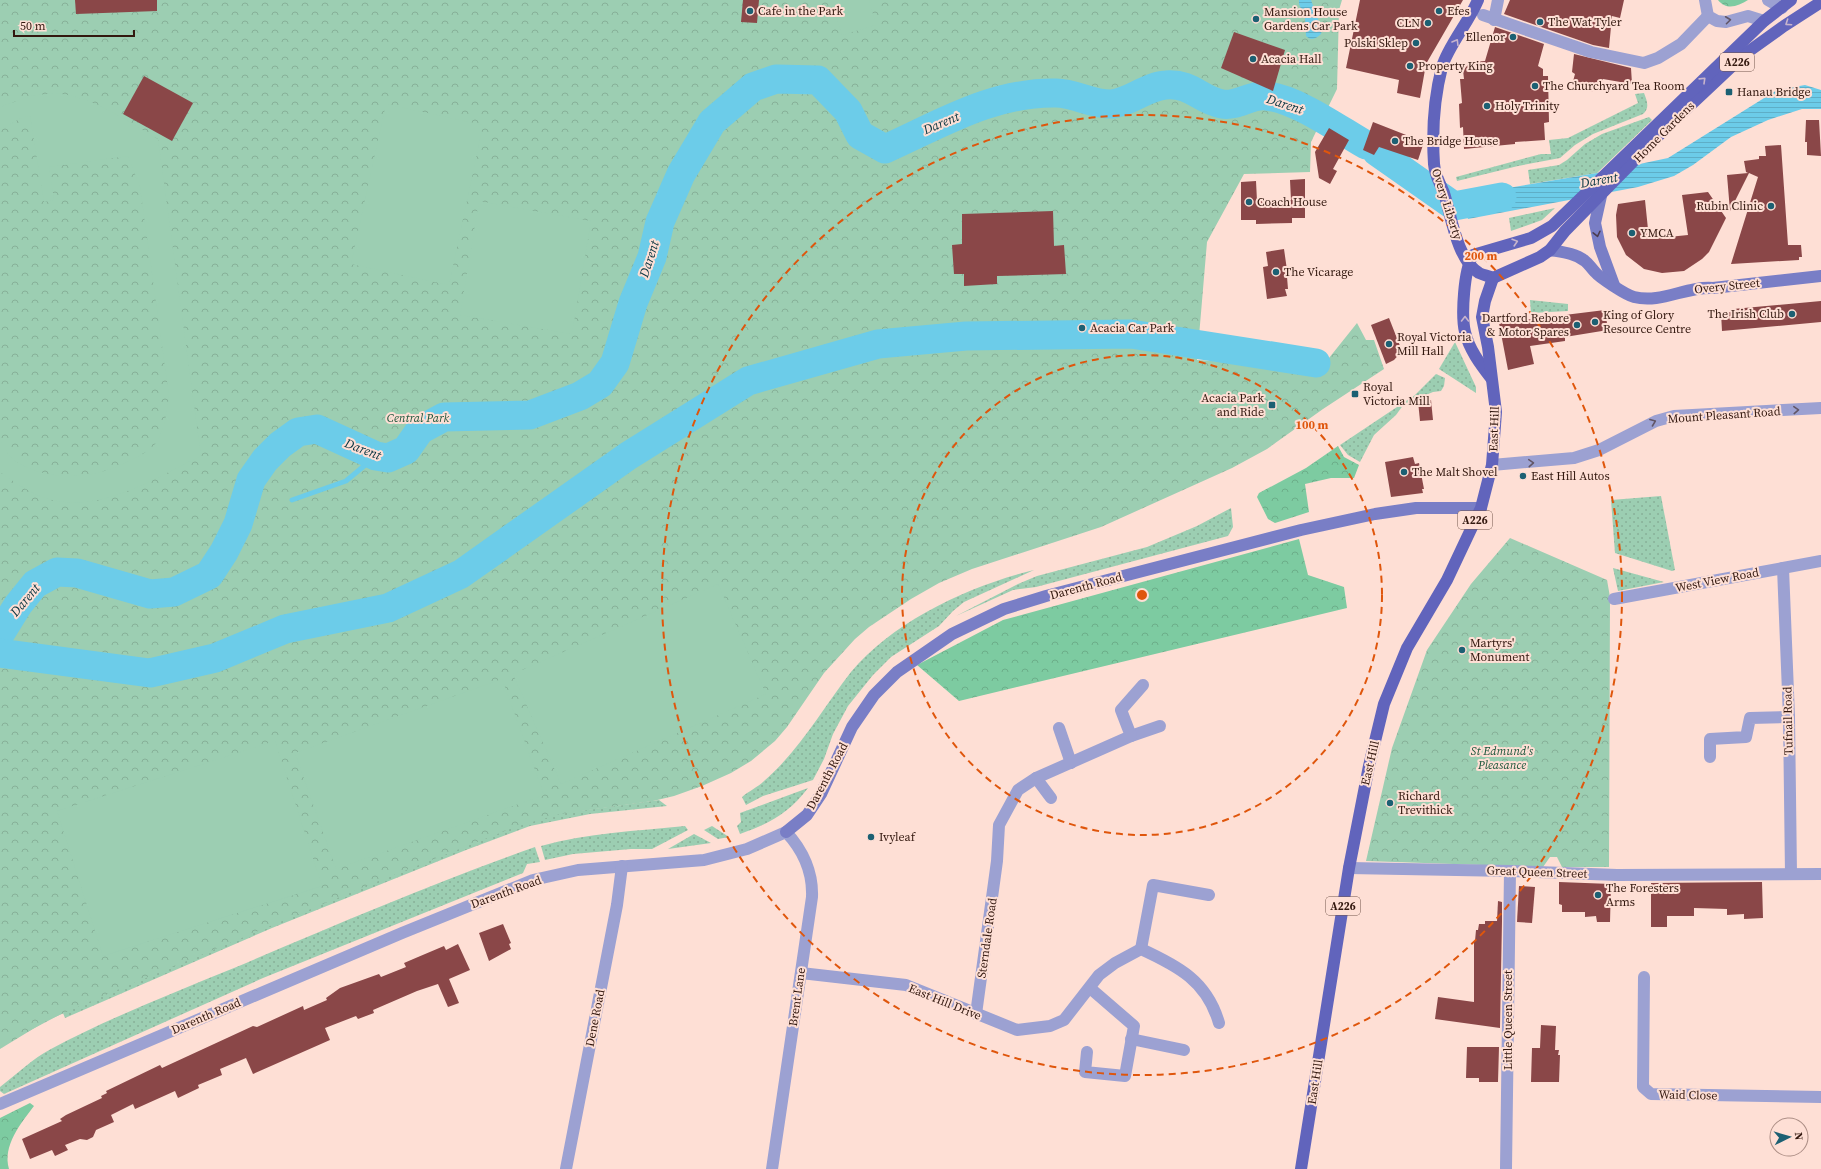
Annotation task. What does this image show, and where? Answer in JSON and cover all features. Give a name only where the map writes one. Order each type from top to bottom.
[{"type":"main road","name":"Home Gardens","points":[[1493,278],[1540,257],[1550,250],[1565,231],[1600,196],[1658,130],[1764,21],[1786,4],[1798,0]]},
{"type":"main road","name":"Home Gardens","points":[[1468,263],[1473,255],[1531,238],[1552,226],[1745,54],[1821,2]]},
{"type":"main road","name":"Overy Liberty","points":[[1468,263],[1454,233],[1443,192],[1436,178],[1434,166],[1434,119],[1443,65],[1482,11]]},
{"type":"main road","points":[[1468,263],[1478,272],[1493,278]]},
{"type":"main road","points":[[1468,263],[1464,295],[1465,331],[1478,362],[1491,378]]},
{"type":"main road","name":"East Hill","points":[[1301,1169],[1349,868],[1369,766],[1384,704],[1407,648],[1447,580],[1481,508],[1492,465],[1496,412],[1488,347],[1482,316],[1485,301],[1493,278]]},
{"type":"street","points":[[1482,11],[1498,0]]},
{"type":"street","points":[[1705,0],[1708,16]]},
{"type":"street","points":[[1768,0],[1786,4]]},
{"type":"street","points":[[1482,11],[1545,36],[1591,52],[1644,63],[1658,58],[1682,44],[1708,16]]},
{"type":"street","points":[[1708,16],[1717,21],[1726,22],[1748,16],[1764,21]]},
{"type":"street","points":[[1600,196],[1595,223],[1600,247],[1614,285]]},
{"type":"street","name":"Overy Street","points":[[1550,250],[1583,259],[1596,274],[1630,296],[1655,298],[1702,287],[1713,288],[1821,276]]},
{"type":"street","name":"Mount Pleasant Road","points":[[1492,465],[1574,458],[1599,450],[1656,421],[1674,416],[1821,408]]},
{"type":"street","name":"Darenth Road","points":[[0,1104],[402,933],[533,880],[578,870],[704,860],[747,849],[786,832],[807,815],[820,794],[852,727],[874,695],[897,672],[952,634],[1004,609],[1080,587],[1301,530],[1375,514],[1416,508],[1481,508]]},
{"type":"street","name":"West View Road","points":[[1614,599],[1821,561]]},
{"type":"street","name":"Tufnail Road","points":[[1783,568],[1789,717],[1791,874]]},
{"type":"street","points":[[1131,736],[1121,710],[1142,685]]},
{"type":"street","points":[[1710,757],[1710,739],[1746,737],[1750,718],[1789,717]]},
{"type":"street","name":"Sterndale Road","points":[[976,1014],[997,861],[1000,825],[1018,790],[1036,778],[1131,736],[1160,726]]},
{"type":"street","points":[[1059,728],[1071,763]]},
{"type":"street","points":[[1036,778],[1051,798]]},
{"type":"street","name":"Brent Lane","points":[[772,1169],[813,882],[805,860],[786,832]]},
{"type":"street","name":"Dene Road","points":[[566,1169],[617,905],[622,866]]},
{"type":"street","name":"Great Queen Street","points":[[1349,868],[1510,871],[1617,875],[1821,874]]},
{"type":"street","name":"Little Queen Street","points":[[1506,1169],[1510,871]]},
{"type":"street","points":[[1141,949],[1153,885],[1209,895]]},
{"type":"street","points":[[1087,1052],[1084,1072],[1125,1076],[1134,1026],[1090,988],[1098,975],[1115,963],[1141,949]]},
{"type":"street","points":[[1141,949],[1159,958],[1199,983],[1215,1009],[1219,1023]]},
{"type":"street","name":"East Hill Drive","points":[[800,972],[906,986],[1017,1030],[1050,1026],[1064,1020],[1090,988]]},
{"type":"street","name":"Waid Close","points":[[1644,977],[1643,1087],[1651,1094],[1821,1097]]},
{"type":"street","points":[[1132,1039],[1184,1050]]},
{"type":"green space","name":"Central Park","points":[[0,0],[1342,0],[1339,10],[1337,89],[1311,142],[1310,172],[1244,174],[1207,242],[1197,360],[1321,368],[1357,323],[1366,340],[1374,340],[1384,369],[1323,409],[1267,449],[1232,468],[1101,527],[972,569],[939,583],[911,599],[869,627],[855,639],[824,673],[787,727],[775,741],[751,761],[731,773],[702,786],[674,796],[653,801],[560,814],[515,827],[371,884],[98,998],[46,1021],[0,1049]]},
{"type":"green space","points":[[831,0],[869,0],[876,25],[842,35]]},
{"type":"green space","points":[[1718,0],[1748,0],[1736,6],[1729,6]]},
{"type":"green space","points":[[53,93],[68,95],[95,104],[121,117],[158,139],[201,456],[145,484],[104,499],[83,502],[63,502],[36,495],[0,472],[0,440],[14,460],[30,469],[59,476],[89,475],[118,466],[145,453],[154,446],[164,426],[169,396],[140,187],[128,156],[49,167],[54,200],[44,202],[30,116],[23,117],[0,130],[0,107],[31,96]]},
{"type":"green space","points":[[1644,93],[1647,102],[1647,109],[1643,114],[1593,134],[1575,145],[1560,158],[1518,166],[1457,181],[1456,177],[1541,154],[1551,154],[1549,140],[1568,138],[1638,103],[1635,94]]},
{"type":"green space","points":[[386,104],[483,125],[449,285],[351,264]]},
{"type":"green space","points":[[1649,117],[1652,120],[1597,173],[1530,184],[1528,170],[1559,165],[1585,144],[1602,134]]},
{"type":"green space","points":[[479,201],[591,221],[572,334],[460,315]]},
{"type":"green space","points":[[1555,208],[1542,220],[1511,231],[1509,218]]},
{"type":"green space","points":[[1530,300],[1568,304],[1568,311],[1531,313]]},
{"type":"green space","points":[[1455,342],[1476,387],[1476,393],[1439,369]]},
{"type":"green space","points":[[1436,374],[1445,378],[1444,386],[1441,391],[1433,392],[1404,404],[1396,415],[1374,435],[1360,462],[1348,455],[1340,445],[1415,395]]},
{"type":"green space","points":[[1338,446],[1344,457],[1359,465],[1354,478],[1331,478],[1305,484],[1309,512],[1275,523],[1268,519],[1257,497],[1259,493],[1306,468]]},
{"type":"green space","points":[[1661,496],[1675,570],[1672,571],[1615,553],[1611,500]]},
{"type":"green space","points":[[1231,508],[1233,527],[1228,536],[1036,587],[1013,590],[956,616],[1018,584],[1037,576],[1147,547],[1197,526]]},
{"type":"green space","name":"St Edmund's Pleasance","points":[[1510,538],[1607,580],[1610,597],[1609,867],[1562,867],[1557,857],[1550,857],[1543,867],[1366,861],[1392,748],[1427,650],[1471,584]]},
{"type":"green space","points":[[1299,539],[1308,575],[1344,587],[1347,608],[959,701],[917,665],[1003,620]]},
{"type":"green space","points":[[1613,568],[1664,582],[1618,591]]},
{"type":"green space","points":[[1034,570],[964,602],[939,626],[891,657],[873,675],[848,706],[833,734],[824,759],[813,780],[763,796],[746,805],[742,797],[762,783],[777,769],[800,743],[851,672],[868,654],[888,637],[911,621],[959,595],[985,585]]},
{"type":"green space","points":[[718,584],[766,694],[561,784],[513,674]]},
{"type":"green space","points":[[502,679],[544,795],[336,869],[295,753]]},
{"type":"green space","points":[[275,741],[322,886],[103,956],[57,811]]},
{"type":"green space","points":[[808,788],[793,805],[778,817],[740,834],[737,826],[741,822],[740,813]]},
{"type":"green space","points":[[659,800],[667,806],[590,814],[530,826],[466,850],[272,928],[65,1018],[63,1013],[27,1032],[28,1021],[504,813],[578,811]]},
{"type":"green space","points":[[685,826],[688,830],[652,849],[631,849],[573,854],[545,860],[541,846],[594,835]]},
{"type":"green space","points":[[712,826],[729,837],[718,839],[704,830]]},
{"type":"green space","points":[[694,834],[711,843],[668,849]]},
{"type":"green space","points":[[535,847],[540,862],[527,864],[523,873],[263,978],[4,1094],[0,1091],[0,1087],[44,1053],[118,1016],[383,905]]},
{"type":"green space","points":[[30,1103],[34,1106],[10,1143],[8,1152],[9,1169],[0,1169],[0,1118]]},
{"type":"water","points":[[1299,0],[1311,0],[1322,30],[1321,34],[1315,38],[1312,39],[1306,36],[1305,18],[1299,4]]},
{"type":"water","points":[[1805,85],[1821,90],[1821,109],[1802,109],[1768,120],[1731,137],[1693,165],[1674,176],[1638,187],[1468,219],[1462,198],[1496,190],[1597,173],[1668,158],[1777,90]]},
{"type":"building","points":[[75,0],[157,0],[157,11],[76,14]]},
{"type":"building","name":"Cafe in the Park","points":[[743,0],[759,0],[757,23],[741,22]]},
{"type":"building","points":[[1360,0],[1463,0],[1426,64],[1420,98],[1397,93],[1399,80],[1346,68]]},
{"type":"building","points":[[1510,0],[1624,0],[1620,18],[1612,16],[1609,48],[1593,45],[1504,14]]},
{"type":"building","points":[[1495,27],[1544,44],[1538,66],[1543,69],[1543,76],[1548,76],[1549,122],[1544,123],[1545,140],[1515,142],[1515,144],[1464,149],[1463,127],[1460,128],[1459,104],[1462,103],[1460,79],[1464,79],[1463,70],[1471,62],[1485,61]]},
{"type":"building","name":"Acacia Hall","points":[[1234,32],[1285,50],[1273,91],[1221,68]]},
{"type":"building","points":[[1574,54],[1631,68],[1632,84],[1603,79],[1599,91],[1593,89],[1592,92],[1572,85],[1575,74],[1572,72]]},
{"type":"building","points":[[144,76],[193,103],[172,141],[123,114]]},
{"type":"building","points":[[1806,120],[1819,120],[1821,156],[1807,155],[1807,142],[1805,142]]},
{"type":"building","name":"The Bridge House","points":[[1373,122],[1424,142],[1418,160],[1379,147],[1374,155],[1363,150]]},
{"type":"building","points":[[1329,128],[1349,140],[1333,169],[1337,171],[1330,184],[1319,178],[1315,152]]},
{"type":"building","name":"Rubin Clinic","points":[[1781,145],[1788,245],[1801,245],[1802,257],[1799,257],[1799,260],[1731,264],[1758,177],[1749,173],[1730,211],[1727,175],[1748,173],[1746,172],[1744,161],[1759,159],[1759,156],[1766,156],[1765,146]]},
{"type":"building","name":"Coach House","points":[[1305,179],[1305,218],[1292,218],[1292,223],[1256,224],[1256,220],[1241,220],[1241,182],[1256,181],[1257,201],[1291,200],[1290,180]]},
{"type":"building","name":"YMCA","points":[[1708,192],[1726,218],[1709,252],[1702,259],[1684,271],[1662,273],[1644,269],[1626,255],[1617,237],[1616,215],[1618,204],[1645,200],[1649,239],[1688,235],[1682,195]]},
{"type":"building","points":[[1053,211],[1054,246],[1064,245],[1066,274],[997,276],[997,284],[964,286],[964,274],[954,274],[952,245],[962,244],[962,214]]},
{"type":"building","name":"The Vicarage","points":[[1284,249],[1288,277],[1288,289],[1285,289],[1287,296],[1267,299],[1263,267],[1268,266],[1266,252]]},
{"type":"building","points":[[1821,301],[1821,322],[1722,331],[1721,313],[1733,312],[1733,309]]},
{"type":"building","points":[[1605,310],[1608,330],[1565,337],[1565,341],[1530,346],[1534,364],[1508,370],[1499,323]]},
{"type":"building","name":"Royal Victoria Mill Hall","points":[[1389,318],[1402,351],[1394,360],[1386,364],[1371,325]]},
{"type":"building","points":[[1431,400],[1433,420],[1420,421],[1418,401]]},
{"type":"building","name":"The Malt Shovel","points":[[1413,457],[1415,464],[1419,463],[1424,489],[1422,489],[1423,493],[1391,497],[1385,462]]},
{"type":"building","points":[[1559,882],[1611,884],[1610,922],[1597,922],[1596,916],[1585,917],[1585,912],[1562,912],[1562,905],[1559,904]]},
{"type":"building","points":[[1762,882],[1763,918],[1744,919],[1744,914],[1727,915],[1727,909],[1694,908],[1694,916],[1667,916],[1667,927],[1651,927],[1651,883]]},
{"type":"building","points":[[1519,886],[1535,887],[1532,923],[1517,922]]},
{"type":"building","points":[[1498,901],[1502,902],[1502,921],[1497,921]]},
{"type":"building","points":[[1485,921],[1502,921],[1500,1028],[1435,1019],[1438,997],[1474,1002],[1474,941],[1479,924],[1485,924]]},
{"type":"building","points":[[503,924],[511,943],[509,944],[511,949],[489,961],[479,933]]},
{"type":"building","points":[[458,944],[470,970],[449,979],[459,1003],[448,1007],[438,984],[417,991],[373,1010],[374,1013],[358,1019],[356,1016],[325,1028],[330,1040],[253,1074],[246,1058],[220,1069],[222,1075],[198,1085],[199,1088],[178,1098],[175,1091],[135,1109],[133,1104],[111,1115],[114,1122],[96,1130],[93,1137],[87,1140],[80,1139],[65,1145],[68,1150],[55,1156],[52,1150],[30,1159],[22,1139],[62,1121],[60,1119],[66,1115],[102,1098],[101,1096],[107,1093],[106,1091],[160,1065],[162,1068],[253,1026],[257,1027],[303,1006],[304,1010],[327,1000],[326,998],[340,988],[379,974],[381,977],[406,967],[404,963],[418,957],[444,946],[446,950]]},
{"type":"building","points":[[1541,1025],[1556,1026],[1555,1050],[1559,1050],[1558,1055],[1560,1055],[1559,1082],[1531,1082],[1532,1048],[1540,1048]]},
{"type":"building","points":[[1467,1047],[1499,1047],[1498,1082],[1479,1082],[1479,1078],[1466,1078]]},
{"type":"waterway","name":"Darent","points":[[0,634],[18,605],[35,584],[57,572],[77,573],[150,594],[174,592],[209,575],[224,552],[238,524],[251,480],[265,460],[280,445],[298,432],[317,429],[376,456],[388,458],[406,450],[420,430],[444,417],[530,415],[580,396],[600,384],[615,363],[633,303],[652,257],[660,222],[681,174],[712,122],[753,87],[776,79],[818,80],[848,111],[860,135],[885,149],[968,111],[1010,98],[1033,94],[1056,93],[1070,95],[1098,103],[1112,104],[1119,103],[1152,88],[1166,85],[1175,85],[1189,89],[1214,102],[1222,104],[1233,104],[1260,96],[1278,98],[1304,109],[1366,145]]},
{"type":"waterway","name":"Darent","points":[[1377,152],[1454,206],[1502,197]]},
{"type":"waterway","name":"Darent","points":[[0,653],[150,673],[215,658],[285,629],[388,608],[461,574],[628,456],[748,381],[878,344],[966,336],[1131,334],[1316,363]]},
{"type":"waterway","points":[[292,500],[346,481],[376,456]]},
{"type":"place","name":"Cafe in the Park","points":[[750,11]]},
{"type":"place","name":"Efes","points":[[1439,11]]},
{"type":"place","name":"Mansion House Gardens Car Park","points":[[1256,19]]},
{"type":"place","name":"The Wat Tyler","points":[[1540,22]]},
{"type":"place","name":"CLN","points":[[1428,23]]},
{"type":"place","name":"Ellenor","points":[[1513,37]]},
{"type":"place","name":"Polski Sklep","points":[[1416,43]]},
{"type":"place","name":"Acacia Hall","points":[[1253,59]]},
{"type":"place","name":"Property King","points":[[1410,66]]},
{"type":"place","name":"The Churchyard Tea Room","points":[[1535,86]]},
{"type":"place","name":"Hanau Bridge","points":[[1729,92]]},
{"type":"place","name":"Holy Trinity","points":[[1487,106]]},
{"type":"place","name":"The Bridge House","points":[[1395,141]]},
{"type":"place","name":"Coach House","points":[[1249,202]]},
{"type":"place","name":"Rubin Clinic","points":[[1771,206]]},
{"type":"place","name":"YMCA","points":[[1632,233]]},
{"type":"place","name":"The Vicarage","points":[[1276,272]]},
{"type":"place","name":"The Irish Club","points":[[1792,314]]},
{"type":"place","name":"King of Glory Resource Centre","points":[[1595,322]]},
{"type":"place","name":"Dartford Rebore & Motor Spares","points":[[1577,325]]},
{"type":"place","name":"Acacia Car Park","points":[[1082,328]]},
{"type":"place","name":"Royal Victoria Mill Hall","points":[[1389,344]]},
{"type":"place","name":"Royal Victoria Mill","points":[[1355,394]]},
{"type":"place","name":"Acacia Park and Ride","points":[[1272,405]]},
{"type":"place","name":"The Malt Shovel","points":[[1404,472]]},
{"type":"place","name":"East Hill Autos","points":[[1523,476]]},
{"type":"place","name":"Martyrs' Monument","points":[[1462,650]]},
{"type":"place","name":"Richard Trevithick","points":[[1390,803]]},
{"type":"place","name":"Ivyleaf","points":[[871,837]]},
{"type":"place","name":"The Foresters Arms","points":[[1598,895]]}]
